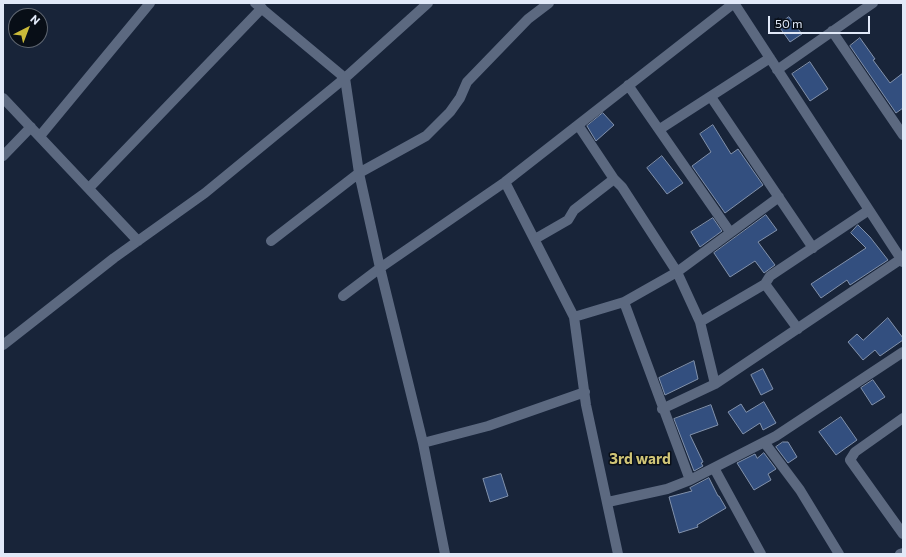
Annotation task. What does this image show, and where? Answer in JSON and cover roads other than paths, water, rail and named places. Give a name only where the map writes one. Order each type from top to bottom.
[{"type":"street","points":[[40,136],[150,3]]},
{"type":"street","points":[[3,345],[138,241],[206,193],[344,78],[428,3]]},
{"type":"street","points":[[271,241],[359,173],[426,136],[450,112],[460,98],[467,82],[528,19],[549,3]]},
{"type":"street","points":[[343,296],[380,268],[505,182],[734,3],[902,261],[715,384],[662,409]]},
{"type":"street","points":[[777,70],[873,3]]},
{"type":"street","points":[[89,188],[258,6],[344,78],[359,173],[380,268],[423,443],[445,554]]},
{"type":"street","points":[[832,32],[901,129]]},
{"type":"street","points":[[660,129],[770,58]]},
{"type":"street","points":[[628,85],[660,129],[730,232]]},
{"type":"street","points":[[711,97],[813,248]]},
{"type":"street","points":[[3,98],[138,241]]},
{"type":"street","points":[[578,124],[614,179],[622,186],[677,272],[700,322],[715,384]]},
{"type":"street","points":[[3,156],[31,127]]},
{"type":"street","points":[[535,239],[568,220],[574,210],[614,179]]},
{"type":"street","points":[[505,182],[574,317],[586,405],[618,554]]},
{"type":"street","points":[[574,317],[624,302],[677,272],[779,197]]},
{"type":"street","points":[[700,322],[765,284],[770,276],[869,210]]},
{"type":"street","points":[[765,284],[798,329]]},
{"type":"street","points":[[624,302],[662,409],[690,480]]},
{"type":"street","points":[[608,502],[667,489],[714,468],[764,442],[903,352]]},
{"type":"street","points":[[423,443],[488,426],[585,392]]},
{"type":"street","points":[[903,418],[855,452],[850,460],[903,534]]},
{"type":"street","points":[[764,442],[800,490],[839,554]]},
{"type":"street","points":[[714,468],[761,554]]},
{"type":"district","name":"3rd ward","points":[[640,459]]}]
